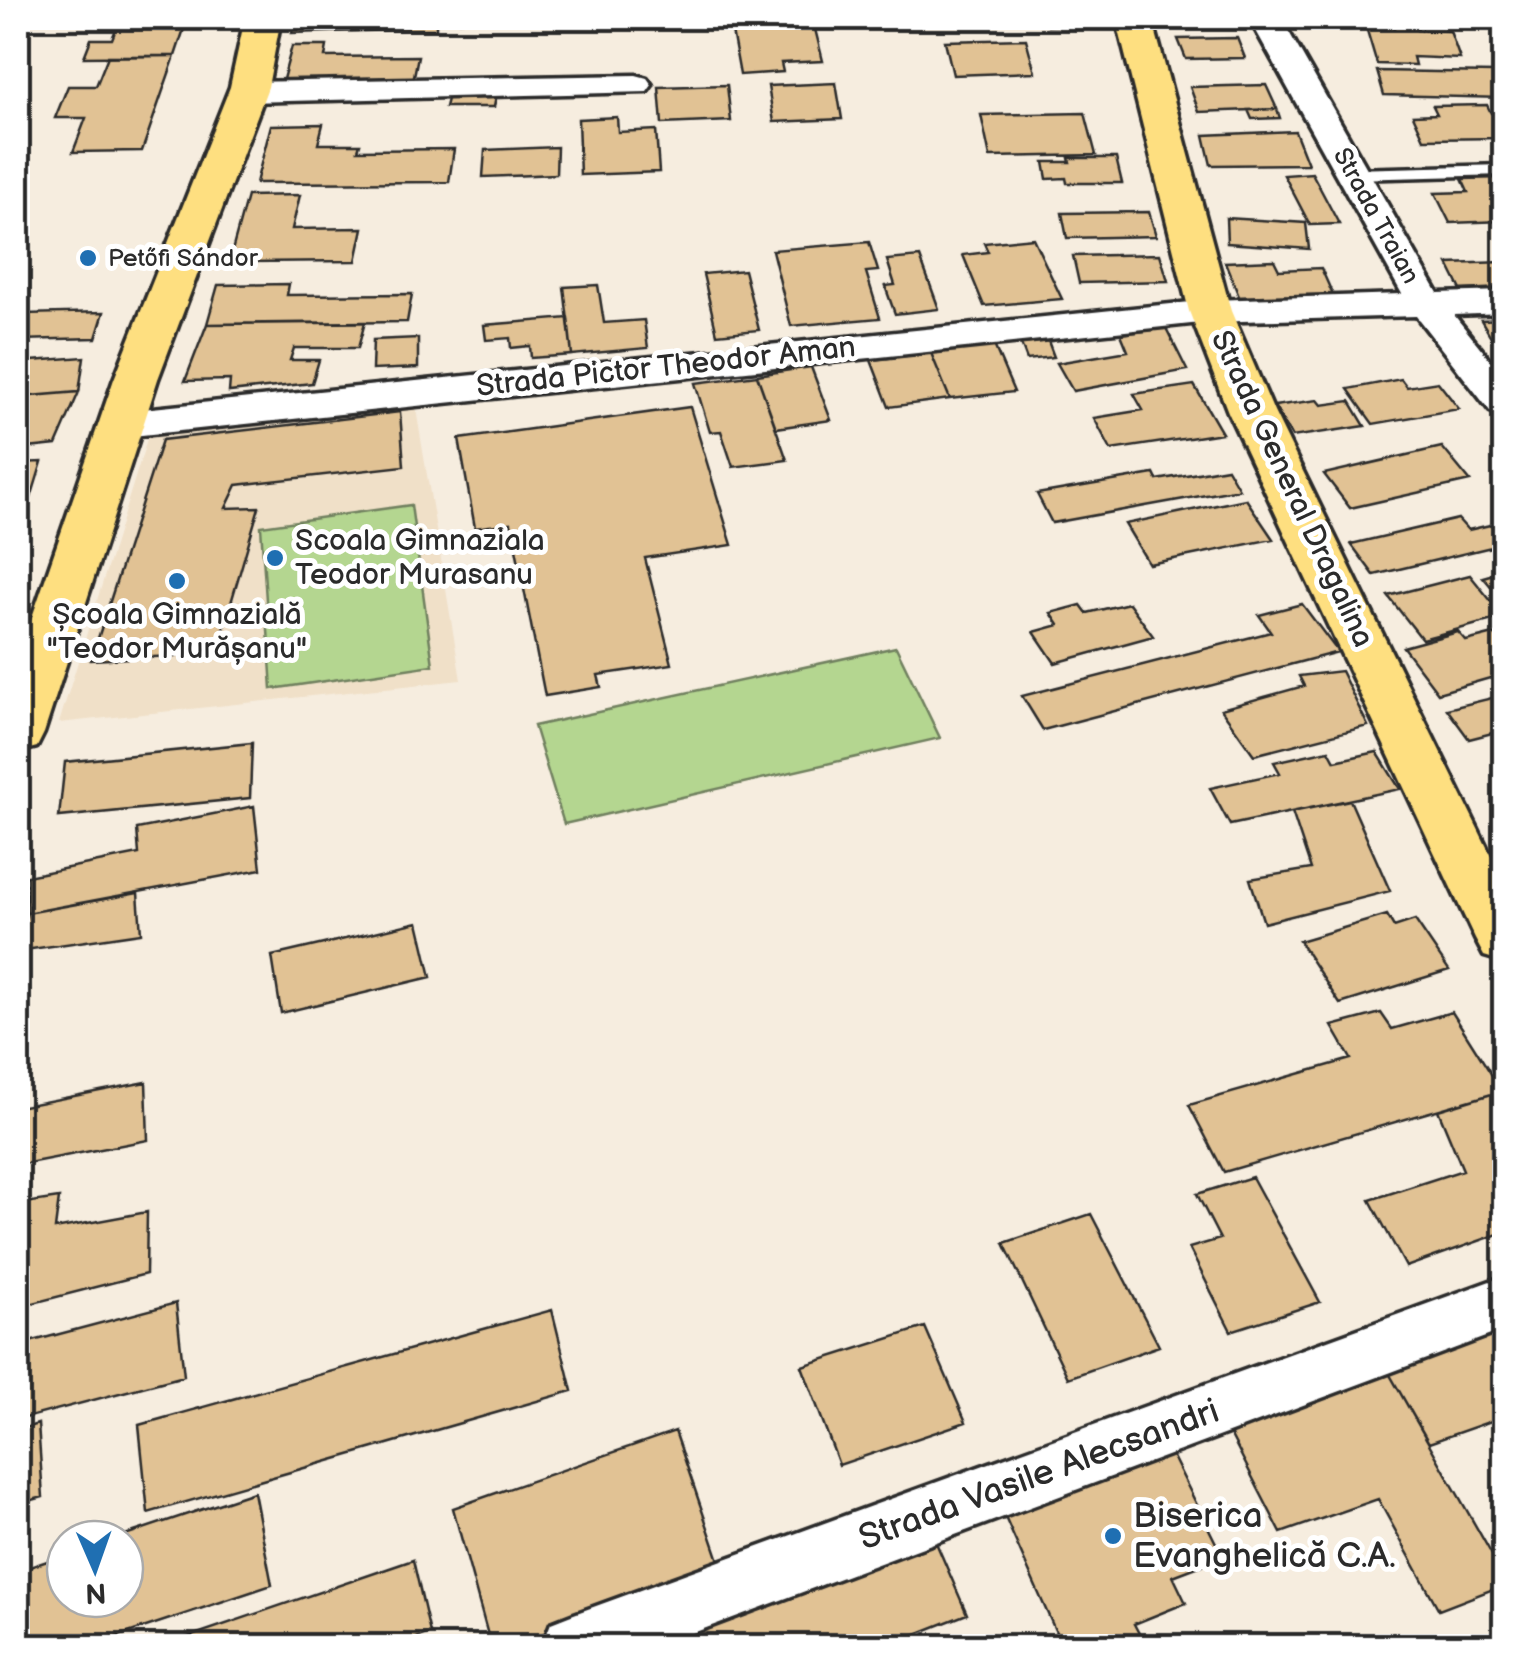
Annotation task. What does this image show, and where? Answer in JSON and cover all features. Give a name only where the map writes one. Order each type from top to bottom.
[{"type":"main road","points":[[18,733],[122,424],[247,92],[263,18]]},
{"type":"main road","name":"Strada General Dragalina","points":[[1134,18],[1210,310],[1251,412],[1504,939]]},
{"type":"street","name":"Strada Traian","points":[[1265,18],[1425,303],[1504,402]]},
{"type":"street","points":[[247,92],[636,85]]},
{"type":"street","points":[[1425,303],[1504,302]]},
{"type":"street","name":"Strada Pictor Theodor Aman","points":[[122,424],[1210,310],[1425,303]]},
{"type":"street","name":"Strada Vasile Alecsandri","points":[[574,1646],[1504,1302]]},
{"type":"lane","points":[[1352,174],[1504,170]]},
{"type":"shaded area","name":"Scoala Gimnaziala Teodor Murasanu","points":[[415,403],[461,680],[59,723],[148,436]]},
{"type":"green space","points":[[411,505],[433,665],[272,689],[261,526]]},
{"type":"green space","points":[[896,647],[940,738],[564,824],[534,726]]},
{"type":"building","points":[[295,18],[529,18],[436,22],[436,29],[292,33]]},
{"type":"building","points":[[1046,18],[1095,18],[1097,25],[1048,26]]},
{"type":"building","points":[[813,21],[823,61],[781,63],[783,72],[740,75],[731,26]]},
{"type":"building","points":[[1392,21],[1414,21],[1417,30],[1450,31],[1460,59],[1413,57],[1415,65],[1377,64],[1366,27],[1394,28]]},
{"type":"building","points":[[116,29],[184,29],[175,56],[84,57],[91,39],[112,39]]},
{"type":"building","points":[[1237,38],[1245,58],[1186,59],[1178,39]]},
{"type":"building","points":[[1026,39],[1035,72],[953,75],[945,41]]},
{"type":"building","points":[[292,46],[327,46],[325,57],[418,56],[413,81],[282,83]]},
{"type":"building","points":[[108,56],[175,56],[142,151],[73,152],[86,118],[55,118],[68,86],[96,86]]},
{"type":"building","points":[[1377,71],[1495,73],[1504,98],[1384,95]]},
{"type":"building","points":[[836,83],[842,119],[774,122],[768,86]]},
{"type":"building","points":[[727,85],[731,121],[662,124],[659,87]]},
{"type":"building","points":[[1266,85],[1277,109],[1199,112],[1190,87]]},
{"type":"building","points":[[449,91],[497,91],[494,107],[445,107]]},
{"type":"building","points":[[1487,105],[1491,113],[1504,113],[1504,138],[1424,139],[1413,115],[1437,114],[1433,106]]},
{"type":"building","points":[[1277,109],[1280,118],[1252,119],[1248,110]]},
{"type":"building","points":[[1085,113],[1096,155],[990,157],[981,115]]},
{"type":"building","points":[[617,117],[618,132],[656,130],[659,172],[580,175],[578,119]]},
{"type":"building","points":[[323,124],[318,144],[360,144],[358,150],[454,149],[449,182],[256,183],[271,125]]},
{"type":"building","points":[[1295,131],[1308,164],[1211,165],[1204,135]]},
{"type":"building","points":[[557,147],[556,174],[483,177],[485,150]]},
{"type":"building","points":[[1069,158],[1116,158],[1122,183],[1047,179],[1044,162],[1070,162]]},
{"type":"building","points":[[1312,173],[1339,224],[1310,225],[1284,175]]},
{"type":"building","points":[[1504,178],[1504,221],[1450,223],[1435,193],[1468,192],[1462,179]]},
{"type":"building","points":[[300,195],[292,229],[363,228],[356,261],[229,262],[247,196]]},
{"type":"building","points":[[1149,212],[1156,236],[1067,238],[1062,213]]},
{"type":"building","points":[[1226,218],[1306,223],[1309,249],[1227,243]]},
{"type":"building","points":[[1033,238],[1062,299],[984,306],[963,255],[988,252],[984,243]]},
{"type":"building","points":[[869,242],[878,271],[866,272],[880,318],[791,326],[772,250]]},
{"type":"building","points":[[1160,254],[1168,281],[1079,283],[1073,256]]},
{"type":"building","points":[[920,257],[939,309],[895,314],[885,286],[895,285],[887,260]]},
{"type":"building","points":[[1274,260],[1279,270],[1321,268],[1333,295],[1240,299],[1225,262]]},
{"type":"building","points":[[1504,262],[1504,288],[1461,290],[1448,264]]},
{"type":"building","points":[[744,270],[759,330],[717,334],[703,274]]},
{"type":"building","points":[[289,284],[287,295],[412,294],[407,322],[207,324],[218,285]]},
{"type":"building","points":[[598,285],[604,323],[644,320],[648,348],[572,355],[564,287]]},
{"type":"building","points":[[18,309],[26,309],[24,314],[104,312],[96,338],[18,340]]},
{"type":"building","points":[[568,318],[572,355],[531,358],[530,346],[511,348],[510,338],[486,340],[484,325]]},
{"type":"building","points":[[1504,319],[1504,359],[1481,320]]},
{"type":"building","points":[[365,322],[358,348],[294,348],[290,360],[319,360],[312,383],[229,392],[230,380],[185,381],[207,324]]},
{"type":"building","points":[[1166,328],[1187,370],[1073,391],[1057,363],[1128,351],[1121,334]]},
{"type":"building","points":[[418,338],[418,368],[372,370],[373,340]]},
{"type":"building","points":[[1048,341],[1054,357],[1027,360],[1021,344]]},
{"type":"building","points":[[994,345],[1014,392],[950,399],[931,353]]},
{"type":"building","points":[[931,353],[950,399],[889,407],[871,360]]},
{"type":"building","points":[[84,357],[79,392],[18,397],[18,362]]},
{"type":"building","points":[[811,367],[831,420],[776,428],[757,375]]},
{"type":"building","points":[[757,375],[787,460],[733,467],[721,431],[710,432],[695,383]]},
{"type":"building","points":[[1401,379],[1407,387],[1438,382],[1459,409],[1373,424],[1348,389]]},
{"type":"building","points":[[1194,385],[1222,433],[1111,450],[1094,418],[1143,410],[1134,394]]},
{"type":"building","points":[[79,392],[56,445],[18,449],[18,415],[24,414],[31,396]]},
{"type":"building","points":[[1318,400],[1322,405],[1350,401],[1365,426],[1292,437],[1274,406]]},
{"type":"building","points":[[690,407],[732,545],[645,558],[672,664],[598,675],[601,687],[545,696],[511,523],[475,528],[459,439]]},
{"type":"building","name":"Școala Gimnazială \"Teodor Murășanu\"","points":[[400,412],[404,466],[237,485],[226,508],[259,507],[216,654],[91,660],[162,440]]},
{"type":"building","points":[[1442,447],[1470,481],[1350,508],[1324,474]]},
{"type":"building","points":[[42,462],[27,511],[18,512],[18,463]]},
{"type":"building","points":[[1227,468],[1239,489],[1052,523],[1037,494],[1154,474],[1157,480]]},
{"type":"building","points":[[1246,499],[1273,539],[1149,564],[1125,524]]},
{"type":"building","points":[[1458,519],[1468,530],[1499,523],[1504,529],[1504,544],[1374,575],[1351,544]]},
{"type":"building","points":[[1504,571],[1504,602],[1483,577]]},
{"type":"building","points":[[1470,575],[1504,617],[1422,639],[1388,596]]},
{"type":"building","points":[[1129,603],[1153,636],[1055,663],[1034,632],[1059,625],[1051,613],[1081,605],[1087,613]]},
{"type":"building","points":[[1302,604],[1338,652],[1043,730],[1022,696],[1271,632],[1259,615]]},
{"type":"building","points":[[1458,632],[1466,641],[1494,634],[1504,645],[1504,674],[1438,693],[1403,647]]},
{"type":"building","points":[[1341,671],[1368,726],[1254,755],[1221,709],[1304,686],[1299,676]]},
{"type":"building","points":[[1504,695],[1504,730],[1469,739],[1447,709]]},
{"type":"building","points":[[252,743],[250,798],[59,817],[65,762]]},
{"type":"building","points":[[1329,750],[1335,761],[1377,752],[1400,789],[1230,825],[1210,788],[1280,773],[1274,762]]},
{"type":"building","points":[[1350,800],[1390,891],[1264,923],[1250,879],[1311,869],[1292,812]]},
{"type":"building","points":[[254,806],[261,869],[27,913],[27,876],[139,854],[137,829]]},
{"type":"building","points":[[138,893],[141,933],[18,951],[27,913]]},
{"type":"building","points":[[1387,915],[1394,927],[1415,920],[1449,970],[1340,1004],[1299,941]]},
{"type":"building","points":[[418,922],[431,977],[281,1013],[272,956]]},
{"type":"building","points":[[1452,1012],[1502,1091],[1224,1172],[1189,1105],[1351,1059],[1332,1026],[1381,1013],[1392,1029]]},
{"type":"building","points":[[146,1082],[148,1140],[18,1165],[18,1107]]},
{"type":"building","points":[[1502,1091],[1504,1232],[1406,1267],[1370,1200],[1463,1170],[1438,1110]]},
{"type":"building","points":[[1252,1177],[1320,1302],[1231,1331],[1189,1248],[1220,1239],[1197,1194]]},
{"type":"building","points":[[59,1198],[55,1229],[147,1212],[146,1274],[18,1307],[18,1204]]},
{"type":"building","points":[[1091,1214],[1159,1346],[1068,1378],[1004,1243]]},
{"type":"building","points":[[176,1303],[184,1376],[18,1420],[18,1345]]},
{"type":"building","points":[[552,1310],[572,1391],[148,1513],[139,1425]]},
{"type":"building","points":[[1504,1325],[1504,1432],[1497,1419],[1429,1443],[1385,1366]]},
{"type":"building","points":[[925,1327],[966,1422],[839,1465],[802,1366]]},
{"type":"building","points":[[1385,1366],[1504,1576],[1504,1585],[1439,1610],[1378,1499],[1281,1533],[1224,1422]]},
{"type":"building","points":[[38,1424],[43,1497],[18,1504],[18,1430]]},
{"type":"building","points":[[675,1431],[722,1569],[509,1646],[491,1646],[453,1508]]},
{"type":"building","name":"Biserica Evanghelică C.A.","points":[[1171,1453],[1223,1557],[1173,1576],[1186,1603],[1134,1624],[1145,1645],[1062,1646],[1004,1515]]},
{"type":"building","points":[[254,1492],[272,1585],[89,1646],[18,1646],[18,1571],[45,1562],[45,1619],[145,1619],[145,1528]]},
{"type":"building","points":[[931,1531],[967,1614],[886,1646],[636,1646]]},
{"type":"building","points":[[413,1560],[430,1633],[392,1646],[162,1646]]},
{"type":"place","name":"Petőfi Sándor","points":[[88,258]]},
{"type":"place","name":"Scoala Gimnaziala Teodor Murasanu","points":[[275,558]]},
{"type":"place","name":"Școala Gimnazială \"Teodor Murășanu\"","points":[[177,581]]},
{"type":"place","name":"Biserica Evanghelică C.A.","points":[[1113,1536]]}]
